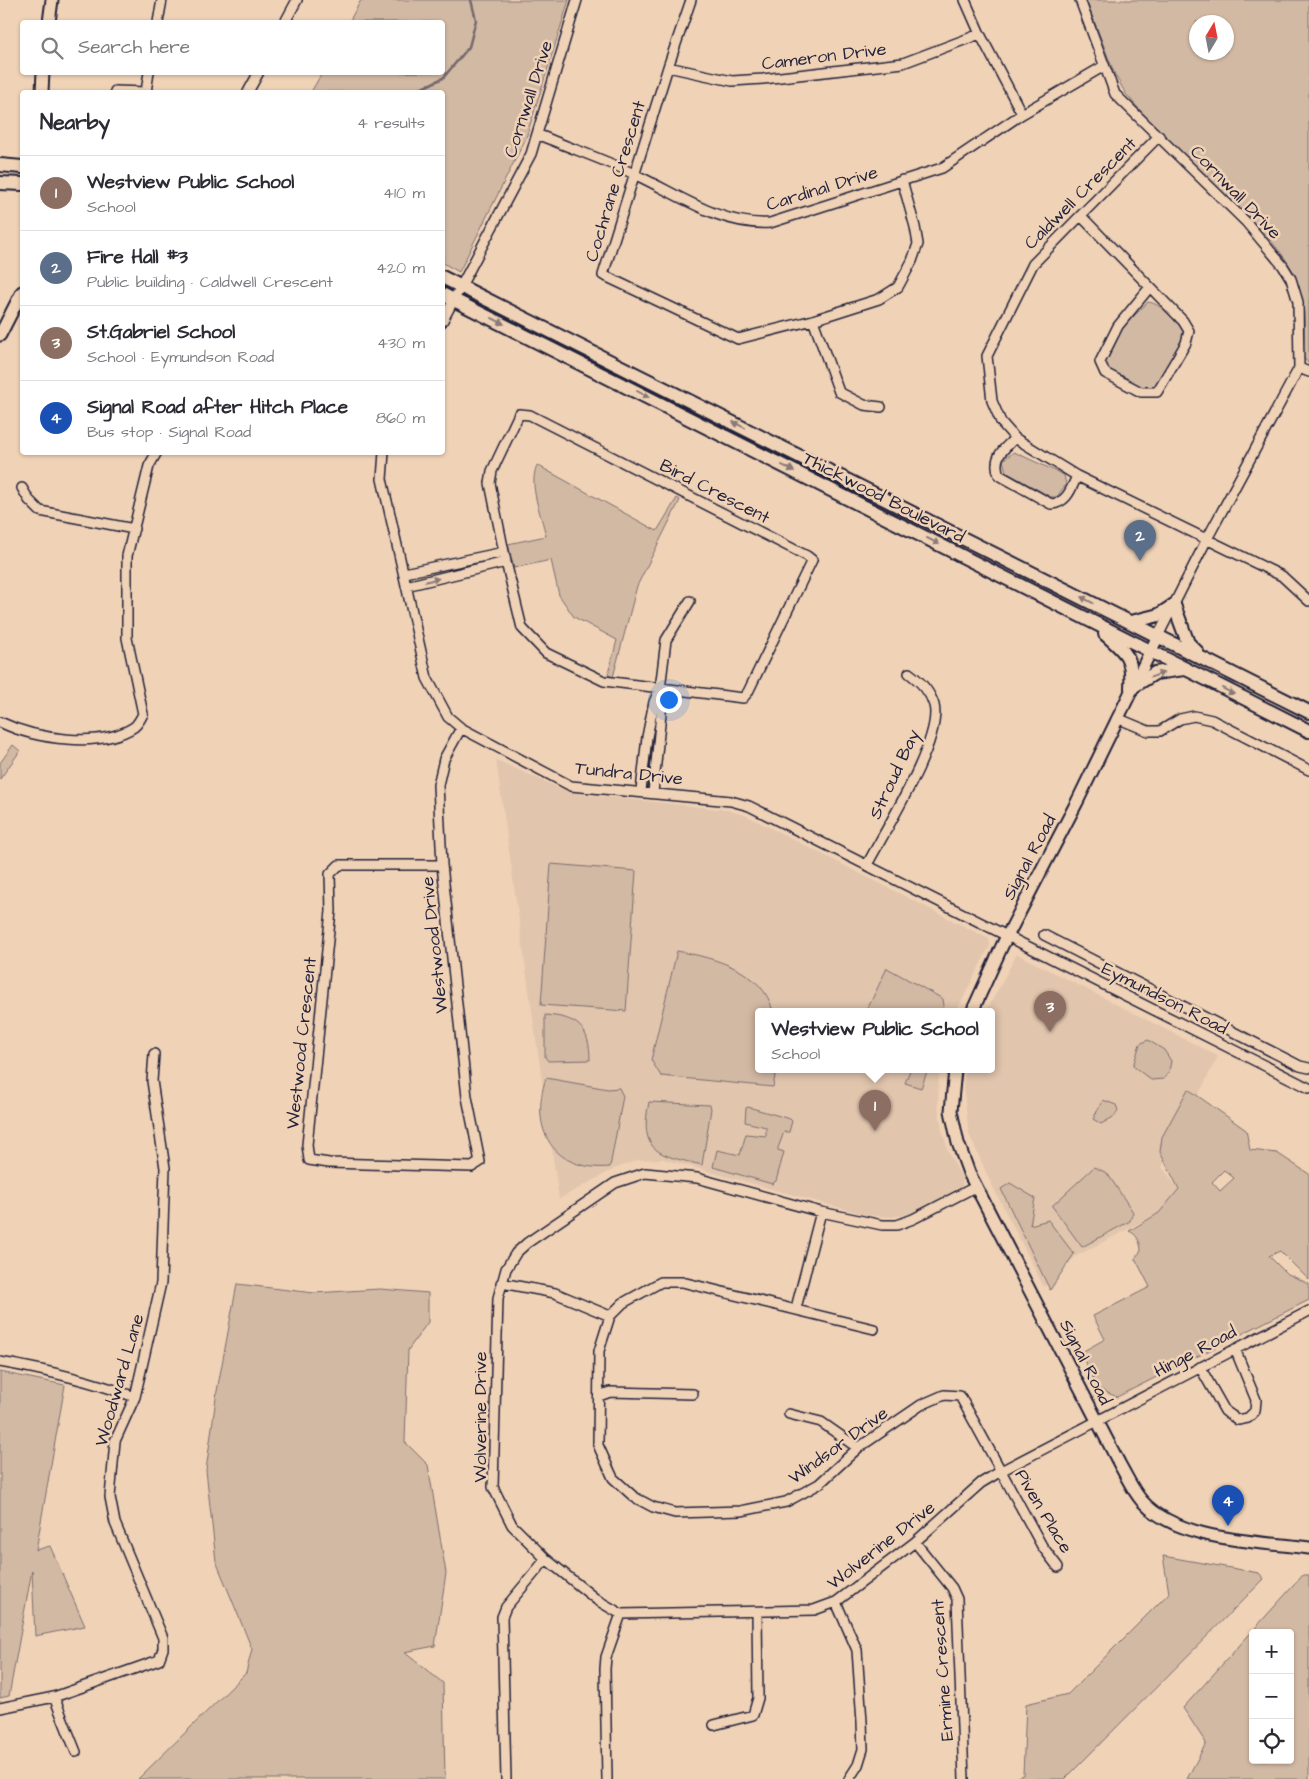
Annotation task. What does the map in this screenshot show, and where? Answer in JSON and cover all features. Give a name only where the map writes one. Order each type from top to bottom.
[{"type":"main road","points":[[0,165],[20,167]]},
{"type":"main road","points":[[0,183],[20,184]]},
{"type":"main road","name":"Thickwood Boulevard","points":[[445,278],[1309,712]]},
{"type":"main road","name":"Thickwood Boulevard","points":[[448,296],[1309,731]]},
{"type":"main road","points":[[1131,622],[1159,615],[1174,605],[1188,643],[1208,661]]},
{"type":"main road","points":[[1093,623],[1127,653],[1132,668],[1131,688]]},
{"type":"main road","points":[[1131,688],[1155,674],[1184,669]]},
{"type":"street","points":[[49,20],[52,0]]},
{"type":"street","points":[[158,20],[162,0]]},
{"type":"street","points":[[286,20],[297,0]]},
{"type":"street","name":"Cornwall Drive","points":[[448,296],[462,286],[531,154],[578,0]]},
{"type":"street","name":"Cochrane Crescent","points":[[692,0],[668,67],[603,275],[738,340],[879,300],[898,287],[912,261],[918,244],[916,227],[902,180]]},
{"type":"street","points":[[965,0],[980,34],[1022,114]]},
{"type":"street","name":"Cornwall Drive","points":[[1080,0],[1115,94],[1246,222],[1291,279],[1298,302],[1299,368],[1206,539],[1158,636]]},
{"type":"street","name":"Cameron Drive","points":[[668,67],[732,81],[763,79],[903,63],[980,34]]},
{"type":"street","name":"Cardinal Drive","points":[[536,134],[634,174],[719,216],[750,224],[770,223],[942,168],[1022,114],[1104,66]]},
{"type":"street","points":[[42,90],[44,75]]},
{"type":"street","points":[[147,90],[149,75]]},
{"type":"street","points":[[249,90],[257,75]]},
{"type":"street","name":"Caldwell Crescent","points":[[1159,136],[1033,264],[987,356],[992,401],[1001,422],[1015,438],[1077,476],[1282,576],[1309,601]]},
{"type":"street","points":[[1081,216],[1150,287],[1183,321],[1188,331],[1186,343],[1157,392],[1141,392],[1105,373],[1100,362],[1118,326],[1150,287]]},
{"type":"street","points":[[0,335],[20,296]]},
{"type":"street","points":[[445,309],[448,296]]},
{"type":"street","points":[[813,320],[839,392],[864,405],[881,408]]},
{"type":"street","points":[[1299,368],[1309,372]]},
{"type":"street","name":"Bird Crescent","points":[[518,414],[530,415],[812,560],[752,684],[742,698],[604,681],[546,653],[522,628],[506,562],[490,483],[492,471],[518,414]]},
{"type":"street","points":[[1015,438],[996,457],[995,466],[999,475],[1051,504],[1059,504],[1065,499],[1077,476]]},
{"type":"street","points":[[0,722],[18,731],[71,740],[112,736],[136,726],[143,714],[127,638],[127,556],[149,466],[155,455]]},
{"type":"street","name":"Tundra Drive","points":[[384,455],[382,479],[427,678],[448,717],[461,728],[570,786],[641,791],[731,801],[749,806],[1007,936]]},
{"type":"street","points":[[22,488],[29,500],[40,510],[134,529]]},
{"type":"street","points":[[404,573],[504,552]]},
{"type":"street","points":[[454,562],[457,574]]},
{"type":"street","points":[[406,586],[506,562]]},
{"type":"street","points":[[653,793],[662,704],[660,689],[666,640],[690,601]]},
{"type":"street","name":"Signal Road","points":[[974,1008],[1007,936],[1077,802],[1158,636]]},
{"type":"street","name":"Stroud Bay","points":[[867,865],[928,748],[935,719],[934,705],[922,682],[909,673]]},
{"type":"street","points":[[641,791],[646,736],[654,702],[660,689]]},
{"type":"street","points":[[1117,718],[1148,732],[1160,731],[1180,719],[1194,716],[1212,720],[1309,770]]},
{"type":"street","name":"Westwood Drive","points":[[461,728],[444,759],[439,773],[442,866],[467,1097],[480,1162]]},
{"type":"street","points":[[646,736],[658,737]]},
{"type":"street","name":"Westwood Crescent","points":[[442,866],[339,865],[330,874],[331,911],[307,1145],[309,1160],[329,1163],[472,1167],[480,1162]]},
{"type":"street","points":[[1044,935],[1300,1066],[1309,1068]]},
{"type":"street","name":"Eymundson Road","points":[[1007,936],[1309,1088]]},
{"type":"street","points":[[1084,974],[1091,960]]},
{"type":"street","name":"Woodward Lane","points":[[0,1708],[54,1697],[159,1660],[163,1649],[163,1638],[115,1523],[110,1498],[116,1441],[134,1397],[161,1283],[165,1168],[152,1081],[154,1054]]},
{"type":"street","name":"Signal Road","points":[[955,1073],[953,1118],[958,1143],[977,1186],[1097,1421],[1138,1495],[1153,1511],[1170,1523],[1190,1531],[1309,1548]]},
{"type":"street","name":"Wolverine Drive","points":[[977,1186],[913,1219],[897,1225],[882,1224],[821,1212],[697,1178],[645,1173],[615,1183],[536,1236],[516,1253],[501,1283],[498,1298],[493,1487],[512,1525],[546,1559],[598,1600],[621,1614],[757,1613],[814,1610],[836,1602],[915,1542],[981,1483],[1097,1421]]},
{"type":"street","points":[[796,1308],[821,1212]]},
{"type":"street","points":[[501,1283],[555,1293],[610,1316],[623,1303],[660,1282],[682,1282],[796,1308],[874,1329]]},
{"type":"street","name":"Hinge Road","points":[[1097,1421],[1309,1311]]},
{"type":"street","name":"Windsor Drive","points":[[610,1316],[599,1351],[598,1445],[613,1478],[634,1497],[654,1507],[675,1513],[741,1511],[786,1502],[819,1484],[858,1448],[921,1406],[944,1395],[960,1396],[1001,1471]]},
{"type":"street","points":[[1200,1368],[1225,1411],[1238,1420],[1248,1418],[1255,1411],[1256,1400],[1235,1348]]},
{"type":"street","points":[[0,1362],[40,1369],[103,1385],[134,1397]]},
{"type":"street","points":[[599,1396],[610,1392],[693,1394]]},
{"type":"street","points":[[789,1414],[821,1422],[858,1448]]},
{"type":"street","name":"Piven Place","points":[[1001,1471],[1042,1546],[1058,1567]]},
{"type":"street","name":"Ermine Crescent","points":[[915,1542],[952,1588],[956,1599],[964,1779]]},
{"type":"street","points":[[506,1779],[502,1617],[506,1607],[546,1559]]},
{"type":"street","points":[[836,1602],[857,1650],[863,1749],[858,1765],[849,1779]]},
{"type":"street","points":[[714,1725],[753,1714],[758,1698],[757,1613]]},
{"type":"street","points":[[607,1779],[604,1669],[606,1657],[621,1614]]},
{"type":"street","points":[[54,1697],[76,1752]]},
{"type":"shaded area","points":[[361,0],[569,0],[526,138],[459,272],[445,264],[445,90],[312,90],[321,75],[445,75],[445,20],[350,20]]},
{"type":"shaded area","points":[[1086,0],[1309,0],[1309,364],[1303,357],[1304,319],[1300,292],[1286,260],[1262,231],[1179,151],[1126,94],[1115,75]]},
{"type":"shaded area","points":[[1148,302],[1159,306],[1170,315],[1185,336],[1155,388],[1144,390],[1108,369],[1105,363],[1120,330]]},
{"type":"shaded area","points":[[1014,452],[1064,475],[1066,484],[1057,497],[1051,497],[1006,472],[1003,460]]},
{"type":"shaded area","points":[[537,465],[657,531],[677,498],[680,500],[637,586],[613,677],[608,675],[617,640],[574,617],[559,595],[551,560],[514,568],[508,544],[546,536],[536,500],[534,482]]},
{"type":"shaded area","points":[[13,745],[20,751],[0,779],[0,763]]},
{"type":"shaded area","points":[[496,760],[560,788],[581,794],[728,810],[747,816],[989,939],[990,945],[958,1008],[755,1008],[755,1073],[939,1073],[938,1106],[942,1130],[949,1154],[963,1180],[962,1187],[912,1214],[891,1217],[866,1215],[663,1159],[637,1160],[614,1169],[559,1199]]},
{"type":"shaded area","points":[[551,864],[636,871],[626,1011],[541,1005]]},
{"type":"shaded area","points":[[677,951],[721,962],[736,968],[759,986],[768,998],[772,1008],[755,1008],[755,1073],[775,1073],[773,1087],[661,1076],[651,1060]]},
{"type":"shaded area","points":[[1017,954],[1218,1056],[1162,1167],[1179,1189],[1159,1213],[1076,1256],[1044,1287],[990,1181],[969,1134],[963,1085],[965,1073],[995,1073],[995,1008],[988,1008]]},
{"type":"shaded area","points":[[887,968],[943,999],[944,1006],[943,1008],[868,1008]]},
{"type":"shaded area","points":[[545,1015],[566,1018],[580,1026],[587,1039],[590,1060],[548,1061],[545,1057]]},
{"type":"shaded area","points":[[1148,1040],[1164,1050],[1171,1061],[1169,1071],[1164,1079],[1151,1080],[1133,1066],[1140,1044]]},
{"type":"shaded area","points":[[909,1073],[927,1073],[921,1088],[905,1083]]},
{"type":"shaded area","points":[[546,1078],[608,1089],[619,1088],[623,1096],[610,1167],[590,1167],[574,1162],[560,1154],[550,1144],[544,1130],[541,1114]]},
{"type":"shaded area","points":[[1188,1089],[1246,1130],[1250,1150],[1277,1153],[1309,1174],[1309,1280],[1280,1251],[1269,1256],[1286,1273],[1309,1284],[1309,1300],[1117,1397],[1099,1389],[1080,1353],[1105,1339],[1093,1316],[1150,1287],[1135,1258],[1141,1251],[1139,1242],[1134,1234],[1129,1231],[1159,1213],[1179,1189],[1160,1152],[1162,1137]],"holes":[[[1224,1170],[1234,1178],[1220,1191],[1212,1182]]]},
{"type":"shaded area","points":[[1103,1100],[1116,1105],[1118,1110],[1115,1116],[1101,1124],[1093,1119]]},
{"type":"shaded area","points":[[649,1102],[710,1105],[711,1109],[702,1165],[664,1154],[650,1142],[646,1119]]},
{"type":"shaded area","points":[[748,1107],[792,1121],[789,1132],[784,1132],[778,1148],[778,1150],[784,1152],[776,1181],[772,1184],[713,1167],[717,1150],[740,1155],[746,1134],[766,1136],[766,1127],[745,1122],[746,1108]]},
{"type":"shaded area","points":[[1094,1167],[1107,1173],[1133,1212],[1130,1221],[1082,1247],[1052,1206]]},
{"type":"shaded area","points":[[1010,1183],[1035,1198],[1030,1225],[1048,1220],[1074,1254],[1050,1290],[1001,1189]]},
{"type":"shaded area","points":[[237,1284],[314,1293],[380,1289],[428,1293],[428,1322],[408,1350],[405,1442],[428,1465],[446,1573],[435,1646],[404,1652],[443,1683],[445,1779],[138,1779],[246,1673],[252,1649],[216,1561],[206,1470],[217,1391]]},
{"type":"shaded area","points":[[0,1372],[65,1385],[36,1550],[50,1546],[85,1626],[35,1636],[32,1570],[9,1696],[0,1698]]},
{"type":"shaded area","points":[[1163,1556],[1259,1573],[1264,1579],[1065,1779],[1011,1779],[1023,1775],[1026,1704],[1068,1694],[1169,1593]]},
{"type":"shaded area","points":[[1303,1575],[1309,1575],[1309,1779],[1187,1779],[1206,1743],[1183,1708],[1249,1635],[1249,1764],[1294,1764],[1294,1629],[1254,1629]]},
{"type":"waterway","points":[[418,90],[443,78],[469,47],[476,20],[471,0]]},
{"type":"place","name":"Fire Hall #3","points":[[1140,561]]},
{"type":"place","name":"St.Gabriel School","points":[[1050,1032]]},
{"type":"place","name":"Westview Public School","points":[[875,1131]]},
{"type":"place","name":"Signal Road after Hitch Place","points":[[1228,1526]]}]
